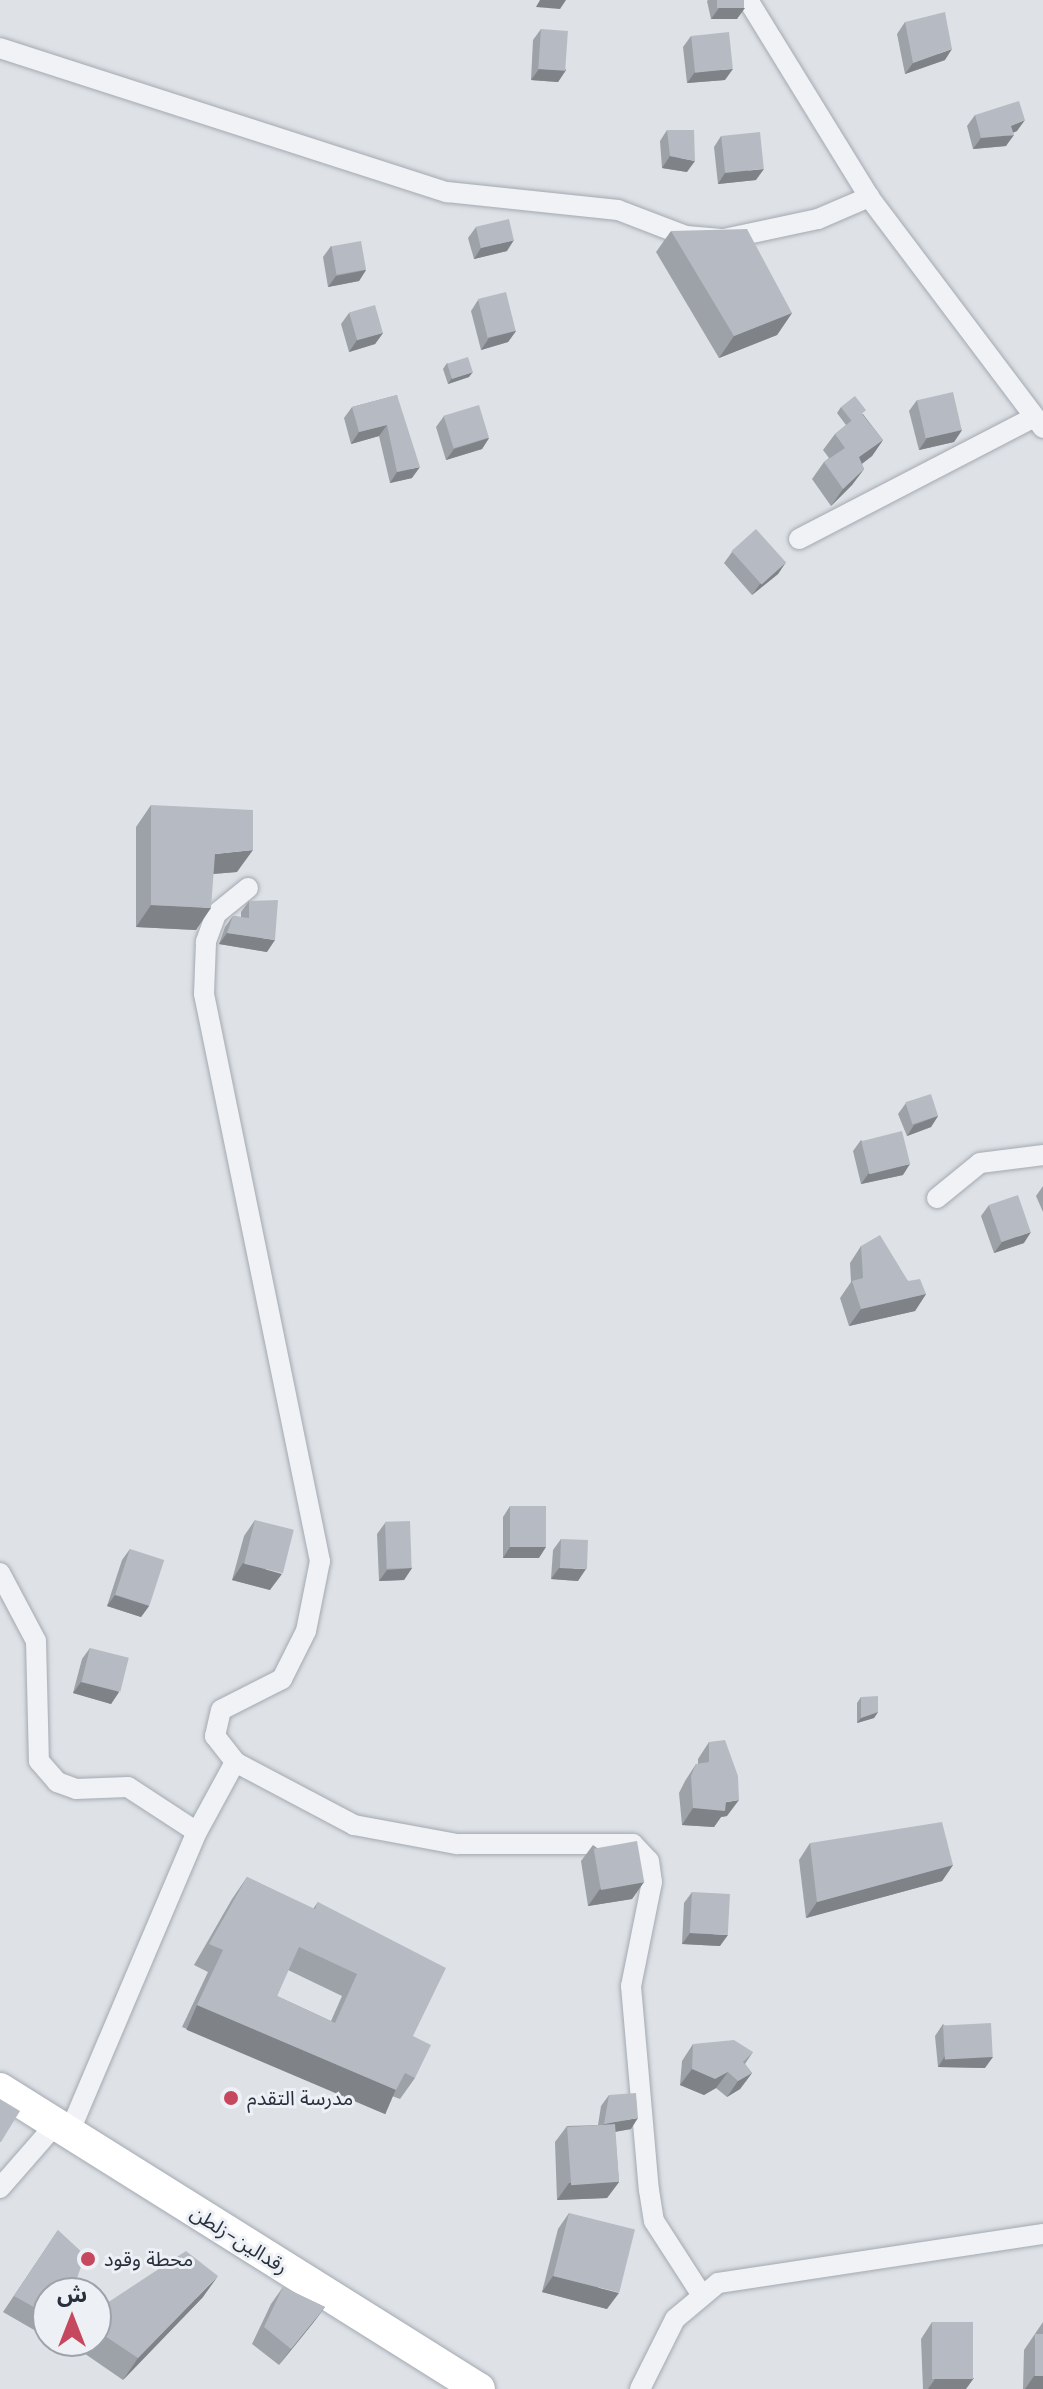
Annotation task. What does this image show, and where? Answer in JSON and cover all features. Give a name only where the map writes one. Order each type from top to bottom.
[{"type":"main road","name":"رقدالين-زلطن","points":[[0,2089],[479,2389]]},
{"type":"street","points":[[752,1],[869,197],[1039,422],[799,539]]},
{"type":"street","points":[[0,48],[447,192],[618,210],[686,236],[724,239],[818,219],[869,197]]},
{"type":"street","points":[[248,888],[216,914],[206,942],[204,994],[320,1561],[306,1631],[282,1679],[215,1720],[215,1736],[235,1762],[354,1825],[457,1844],[633,1844],[649,1861],[652,1882],[631,1986],[649,2190],[654,2221],[701,2294]]},
{"type":"street","points":[[937,1198],[980,1163],[1043,1155]]},
{"type":"street","points":[[0,1573],[36,1641],[39,1761],[57,1782],[76,1789],[128,1787],[197,1832]]},
{"type":"street","points":[[0,2188],[62,2129],[197,1832],[235,1762]]},
{"type":"street","points":[[640,2389],[675,2319],[701,2294],[746,2276],[1043,2234]]},
{"type":"building","points":[[717,0],[744,0],[744,8],[717,8]]},
{"type":"building","points":[[945,12],[952,49],[913,63],[905,22]]},
{"type":"building","points":[[541,29],[568,31],[565,71],[538,69]]},
{"type":"building","points":[[729,32],[733,69],[695,73],[691,36]]},
{"type":"building","points":[[1019,101],[1025,120],[1011,126],[1014,135],[981,138],[975,115]]},
{"type":"building","points":[[667,130],[694,130],[695,161],[670,156]]},
{"type":"building","points":[[760,132],[764,169],[725,173],[721,136]]},
{"type":"building","points":[[509,219],[514,240],[481,248],[476,227]]},
{"type":"building","points":[[747,229],[792,313],[734,336],[671,231]]},
{"type":"building","points":[[361,241],[366,270],[336,275],[331,246]]},
{"type":"building","points":[[506,292],[516,331],[488,338],[478,299]]},
{"type":"building","points":[[375,305],[383,333],[357,340],[349,312]]},
{"type":"building","points":[[468,357],[473,372],[452,379],[447,364]]},
{"type":"building","points":[[953,392],[962,430],[926,438],[917,400]]},
{"type":"building","points":[[397,395],[420,467],[397,472],[387,425],[359,432],[352,407]]},
{"type":"building","points":[[855,396],[866,410],[852,421],[841,407]]},
{"type":"building","points":[[479,405],[489,438],[454,448],[444,416]]},
{"type":"building","points":[[861,413],[883,440],[859,457],[864,469],[843,489],[824,462],[845,448],[835,434]]},
{"type":"building","points":[[756,529],[786,562],[762,585],[731,551]]},
{"type":"building","points":[[151,805],[253,810],[253,850],[215,854],[211,908],[151,905]]},
{"type":"building","points":[[278,900],[275,940],[227,933],[233,916],[249,918],[249,901]]},
{"type":"building","points":[[931,1094],[938,1116],[912,1124],[905,1102]]},
{"type":"building","points":[[902,1131],[910,1164],[869,1174],[861,1141]]},
{"type":"building","points":[[1018,1195],[1031,1232],[1001,1242],[989,1205]]},
{"type":"building","points":[[880,1235],[908,1281],[920,1279],[926,1294],[861,1309],[852,1281],[863,1278],[861,1246]]},
{"type":"building","points":[[510,1506],[546,1506],[546,1547],[510,1547]]},
{"type":"building","points":[[255,1520],[294,1530],[283,1573],[244,1564]]},
{"type":"building","points":[[410,1521],[412,1568],[387,1569],[385,1522]]},
{"type":"building","points":[[561,1539],[588,1540],[587,1569],[560,1568]]},
{"type":"building","points":[[130,1549],[164,1560],[149,1606],[115,1595]]},
{"type":"building","points":[[90,1648],[129,1658],[120,1692],[82,1682]]},
{"type":"building","points":[[878,1696],[878,1712],[861,1718],[861,1697]]},
{"type":"building","points":[[725,1740],[738,1776],[739,1800],[726,1802],[725,1811],[693,1808],[691,1776],[696,1764],[709,1762],[709,1742]]},
{"type":"building","points":[[942,1822],[953,1865],[817,1902],[810,1843]]},
{"type":"building","points":[[637,1841],[644,1882],[601,1890],[594,1849]]},
{"type":"building","points":[[247,1877],[315,1909],[318,1902],[446,1968],[413,2036],[431,2045],[415,2078],[405,2073],[396,2090],[197,2005],[223,1950],[209,1944]],"holes":[[[299,1947],[357,1974],[335,2023],[277,1996]]]},
{"type":"building","points":[[692,1892],[730,1894],[728,1935],[690,1933]]},
{"type":"building","points":[[991,2023],[993,2057],[945,2059],[943,2026]]},
{"type":"building","points":[[734,2040],[753,2052],[743,2062],[752,2073],[738,2081],[728,2072],[715,2079],[692,2069],[693,2044]]},
{"type":"building","points":[[636,2093],[638,2118],[604,2124],[609,2095]]},
{"type":"building","points":[[0,2099],[20,2111],[1,2142],[0,2142]]},
{"type":"building","points":[[615,2124],[619,2182],[571,2185],[567,2127]]},
{"type":"building","points":[[569,2213],[635,2229],[619,2293],[553,2276]]},
{"type":"building","points":[[58,2230],[85,2255],[77,2277],[32,2277],[32,2306],[14,2296]]},
{"type":"building","points":[[186,2251],[218,2276],[138,2358],[112,2341],[112,2300]]},
{"type":"building","points":[[283,2287],[325,2307],[291,2349],[264,2327]]},
{"type":"building","points":[[932,2322],[973,2322],[973,2379],[932,2379]]},
{"type":"building","points":[[1035,2334],[1043,2334],[1043,2376],[1035,2376]]},
{"type":"place","name":"مدرسة التقدم","points":[[231,2098]]},
{"type":"place","name":"محطة وقود","points":[[88,2259]]}]
